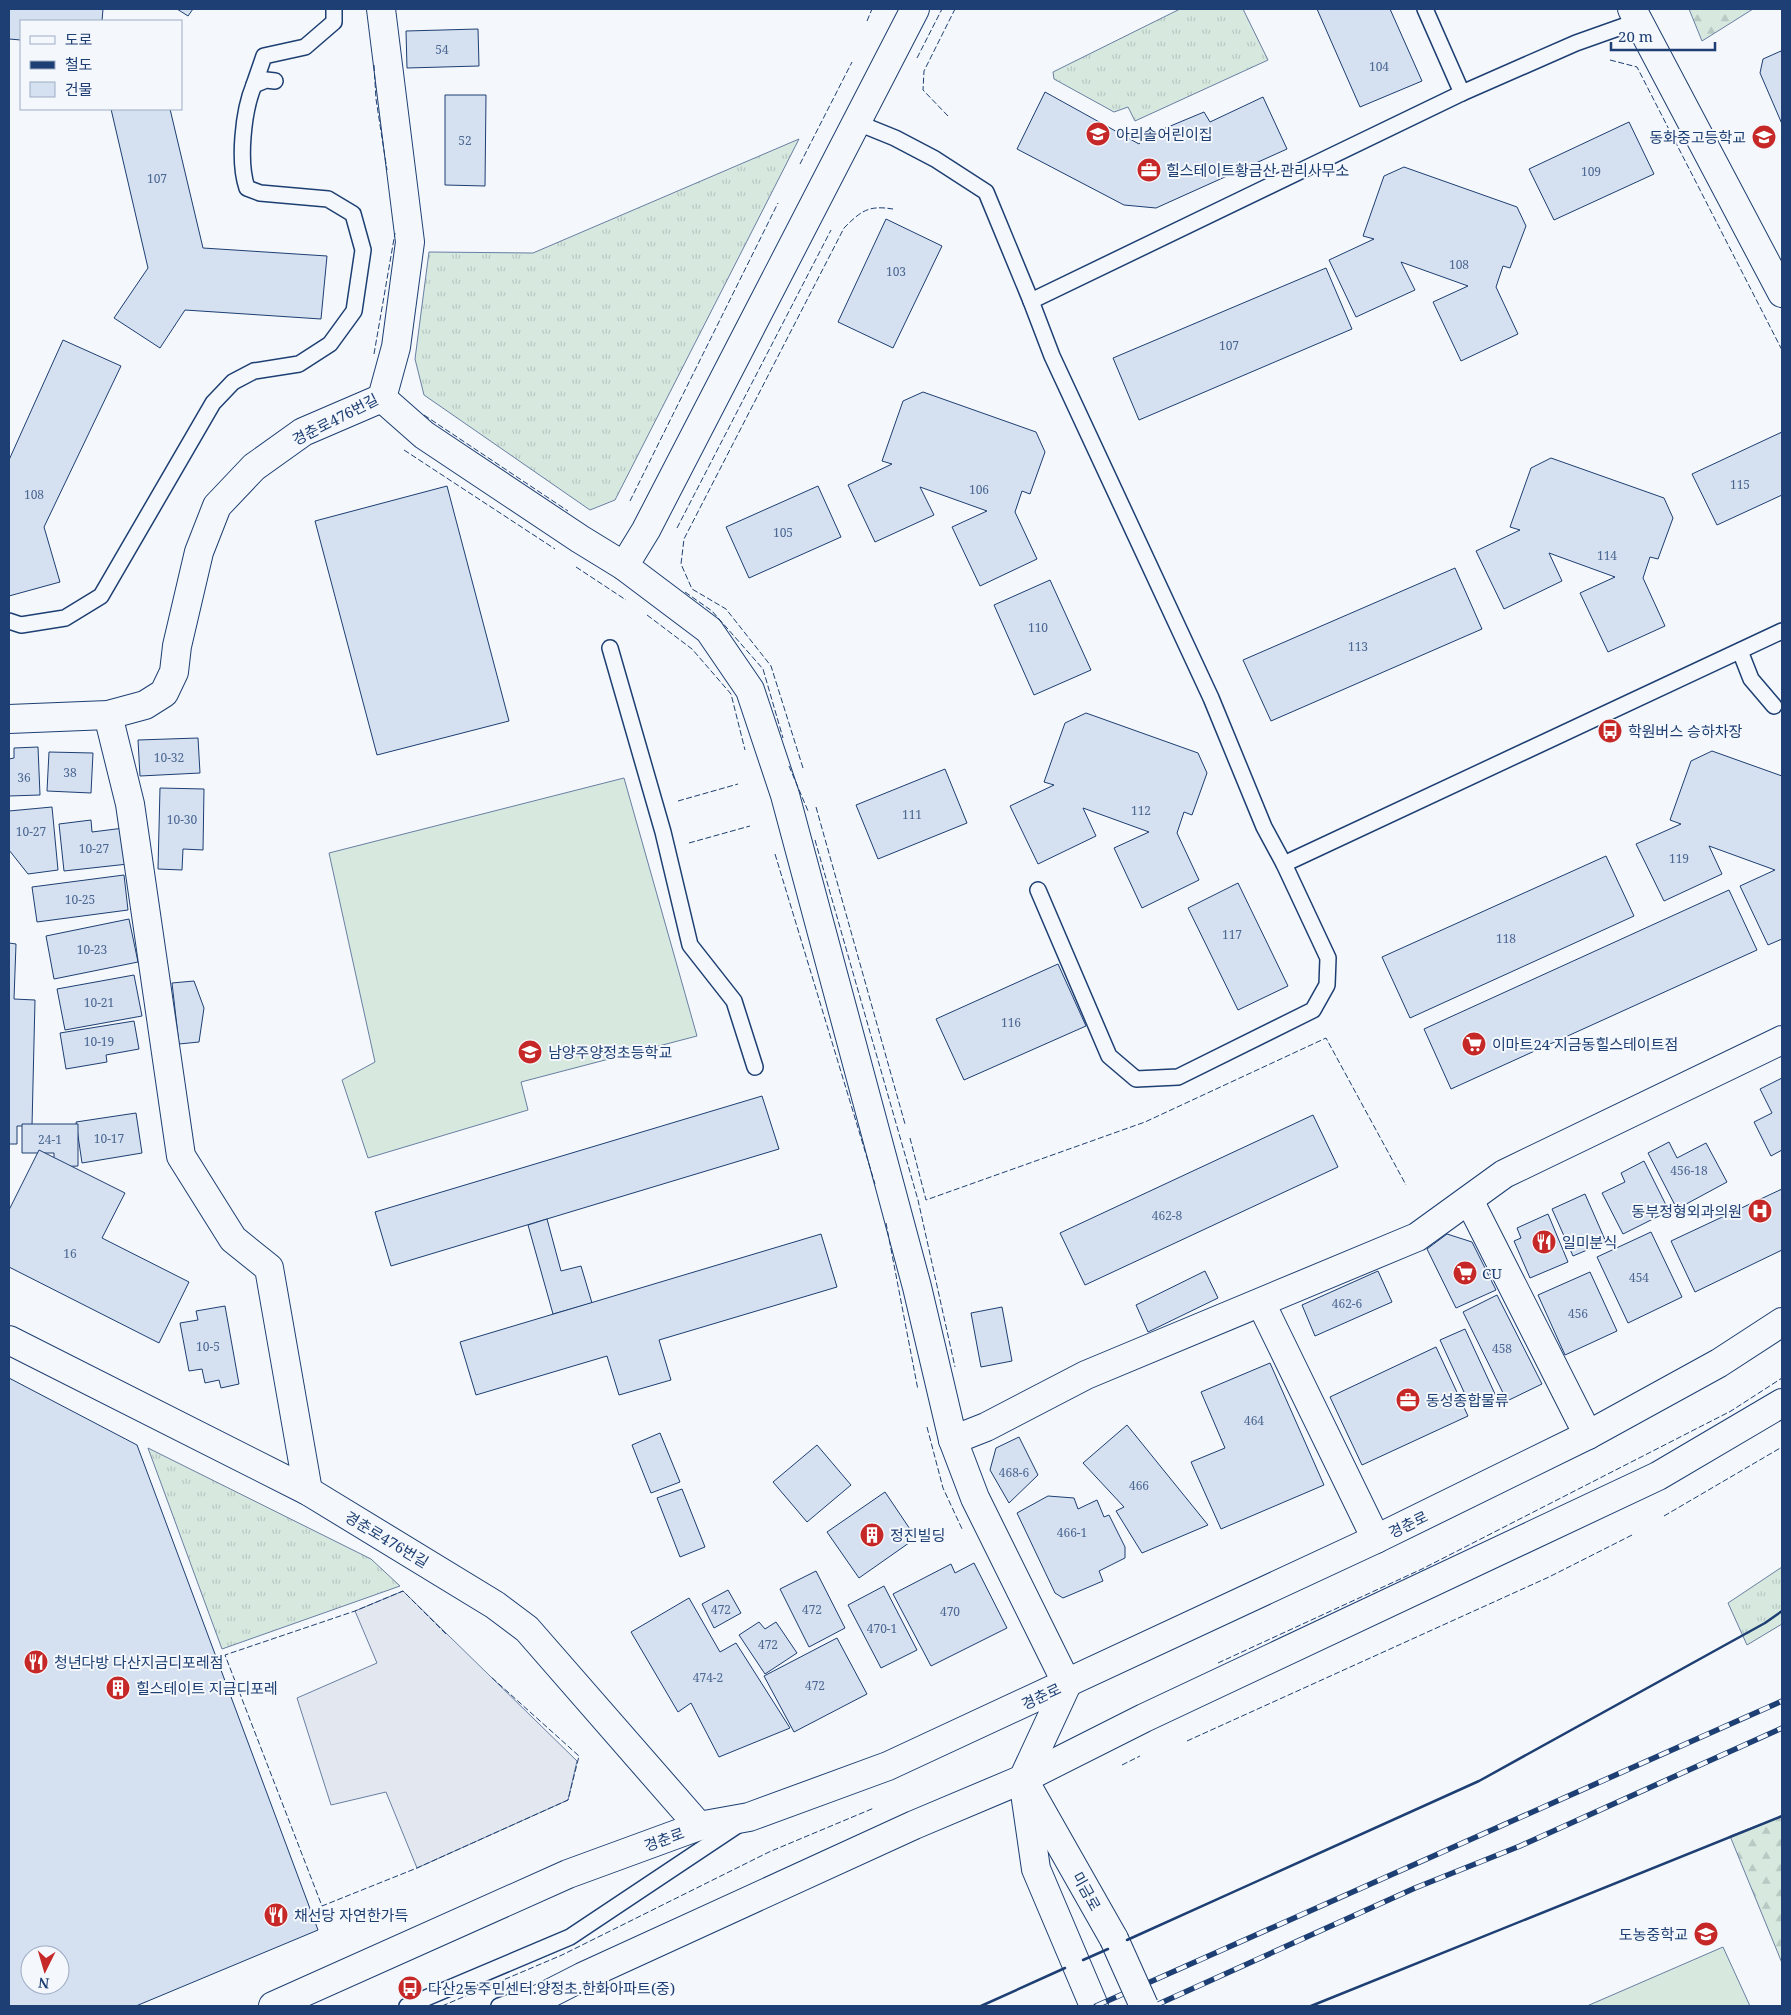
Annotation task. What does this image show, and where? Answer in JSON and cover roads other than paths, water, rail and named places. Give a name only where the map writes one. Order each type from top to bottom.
[{"type":"street","name":"경춘로476번길","points":[[9,719],[108,715],[145,705],[164,693],[174,672],[177,646],[199,552],[217,506],[254,466],[303,432],[382,398],[396,347],[410,242],[381,9]]},
{"type":"street","points":[[624,566],[646,530],[817,196],[858,123],[915,9]]},
{"type":"street","points":[[1635,15],[1782,293]]},
{"type":"street","points":[[382,398],[424,435],[580,539],[624,566],[708,630],[750,690],[785,795],[917,1287],[953,1440],[975,1498],[1067,1684],[1023,1779],[1036,1869],[1094,2006]]},
{"type":"street","points":[[108,715],[130,804],[181,1156],[233,1238],[269,1268],[308,1491]]},
{"type":"street","points":[[953,1440],[986,1428],[1086,1375],[1418,1237],[1504,1174],[1782,1040]]},
{"type":"street","points":[[1469,1200],[1588,1435]]},
{"type":"street","points":[[1261,1303],[1376,1539]]},
{"type":"street","name":"경춘로","points":[[272,2006],[568,1874],[699,1826],[749,1817],[888,1766],[1376,1539],[1588,1435],[1719,1363],[1782,1322]]},
{"type":"street","name":"경춘로476번길","points":[[9,1340],[308,1491],[495,1605],[527,1629],[699,1826]]},
{"type":"street","points":[[525,2006],[582,1977],[914,1825],[1023,1779],[1144,1718],[1658,1476],[1782,1404]]},
{"type":"street","name":"미금로","points":[[1023,1779],[1114,1940],[1144,2006]]},
{"type":"lane","points":[[9,620],[21,625],[65,618],[101,596],[213,402],[233,382],[254,371],[299,364],[330,344],[354,311],[363,250],[353,214],[328,199],[260,193],[247,188],[242,173],[247,101],[264,56],[305,47],[334,22],[334,9]]},
{"type":"lane","points":[[1425,9],[1462,93]]},
{"type":"lane","points":[[1031,301],[1462,93],[1635,15]]},
{"type":"lane","points":[[254,85],[266,80],[275,81]]},
{"type":"lane","points":[[858,123],[895,138],[935,159],[986,192],[1052,356],[1211,698],[1264,827],[1284,864],[1328,958],[1327,985],[1313,1010],[1178,1077],[1136,1079],[1109,1056],[1038,890]]},
{"type":"lane","points":[[1284,864],[1782,631]]},
{"type":"lane","points":[[610,648],[663,832],[690,944],[734,1001],[755,1067]]},
{"type":"lane","points":[[1740,651],[1751,678],[1774,706]]},
{"type":"lane","points":[[407,2006],[570,1937],[749,1817]]},
{"type":"lane","points":[[499,2006],[582,1977]]},
{"type":"railway","points":[[1096,2006],[1782,1701]]},
{"type":"railway","points":[[1154,2006],[1415,1888],[1520,1846],[1782,1728]]},
{"type":"place","name":"아리솔어린이집","points":[[1098,134]]},
{"type":"place","name":"동화중고등학교","points":[[1764,137]]},
{"type":"place","name":"힐스테이트황금산 관리사무소","points":[[1149,170]]},
{"type":"place","name":"학원버스 승하차장","points":[[1610,731]]},
{"type":"place","name":"이마트24 지금동힐스테이트점","points":[[1474,1044]]},
{"type":"place","name":"남양주양정초등학교","points":[[530,1052]]},
{"type":"place","name":"동부정형외과의원","points":[[1760,1211]]},
{"type":"place","name":"일미분식","points":[[1544,1242]]},
{"type":"place","name":"CU","points":[[1465,1273]]},
{"type":"place","name":"동성종합물류","points":[[1408,1400]]},
{"type":"place","name":"정진빌딩","points":[[872,1535]]},
{"type":"place","name":"청년다방 다산지금디포레점","points":[[36,1662]]},
{"type":"place","name":"힐스테이트 지금디포레","points":[[118,1688]]},
{"type":"place","name":"채선당 자연한가득","points":[[276,1915]]},
{"type":"place","name":"도농중학교","points":[[1706,1934]]},
{"type":"place","name":"다산2동주민센터.양정초.한화아파트(중)","points":[[410,1988]]}]
